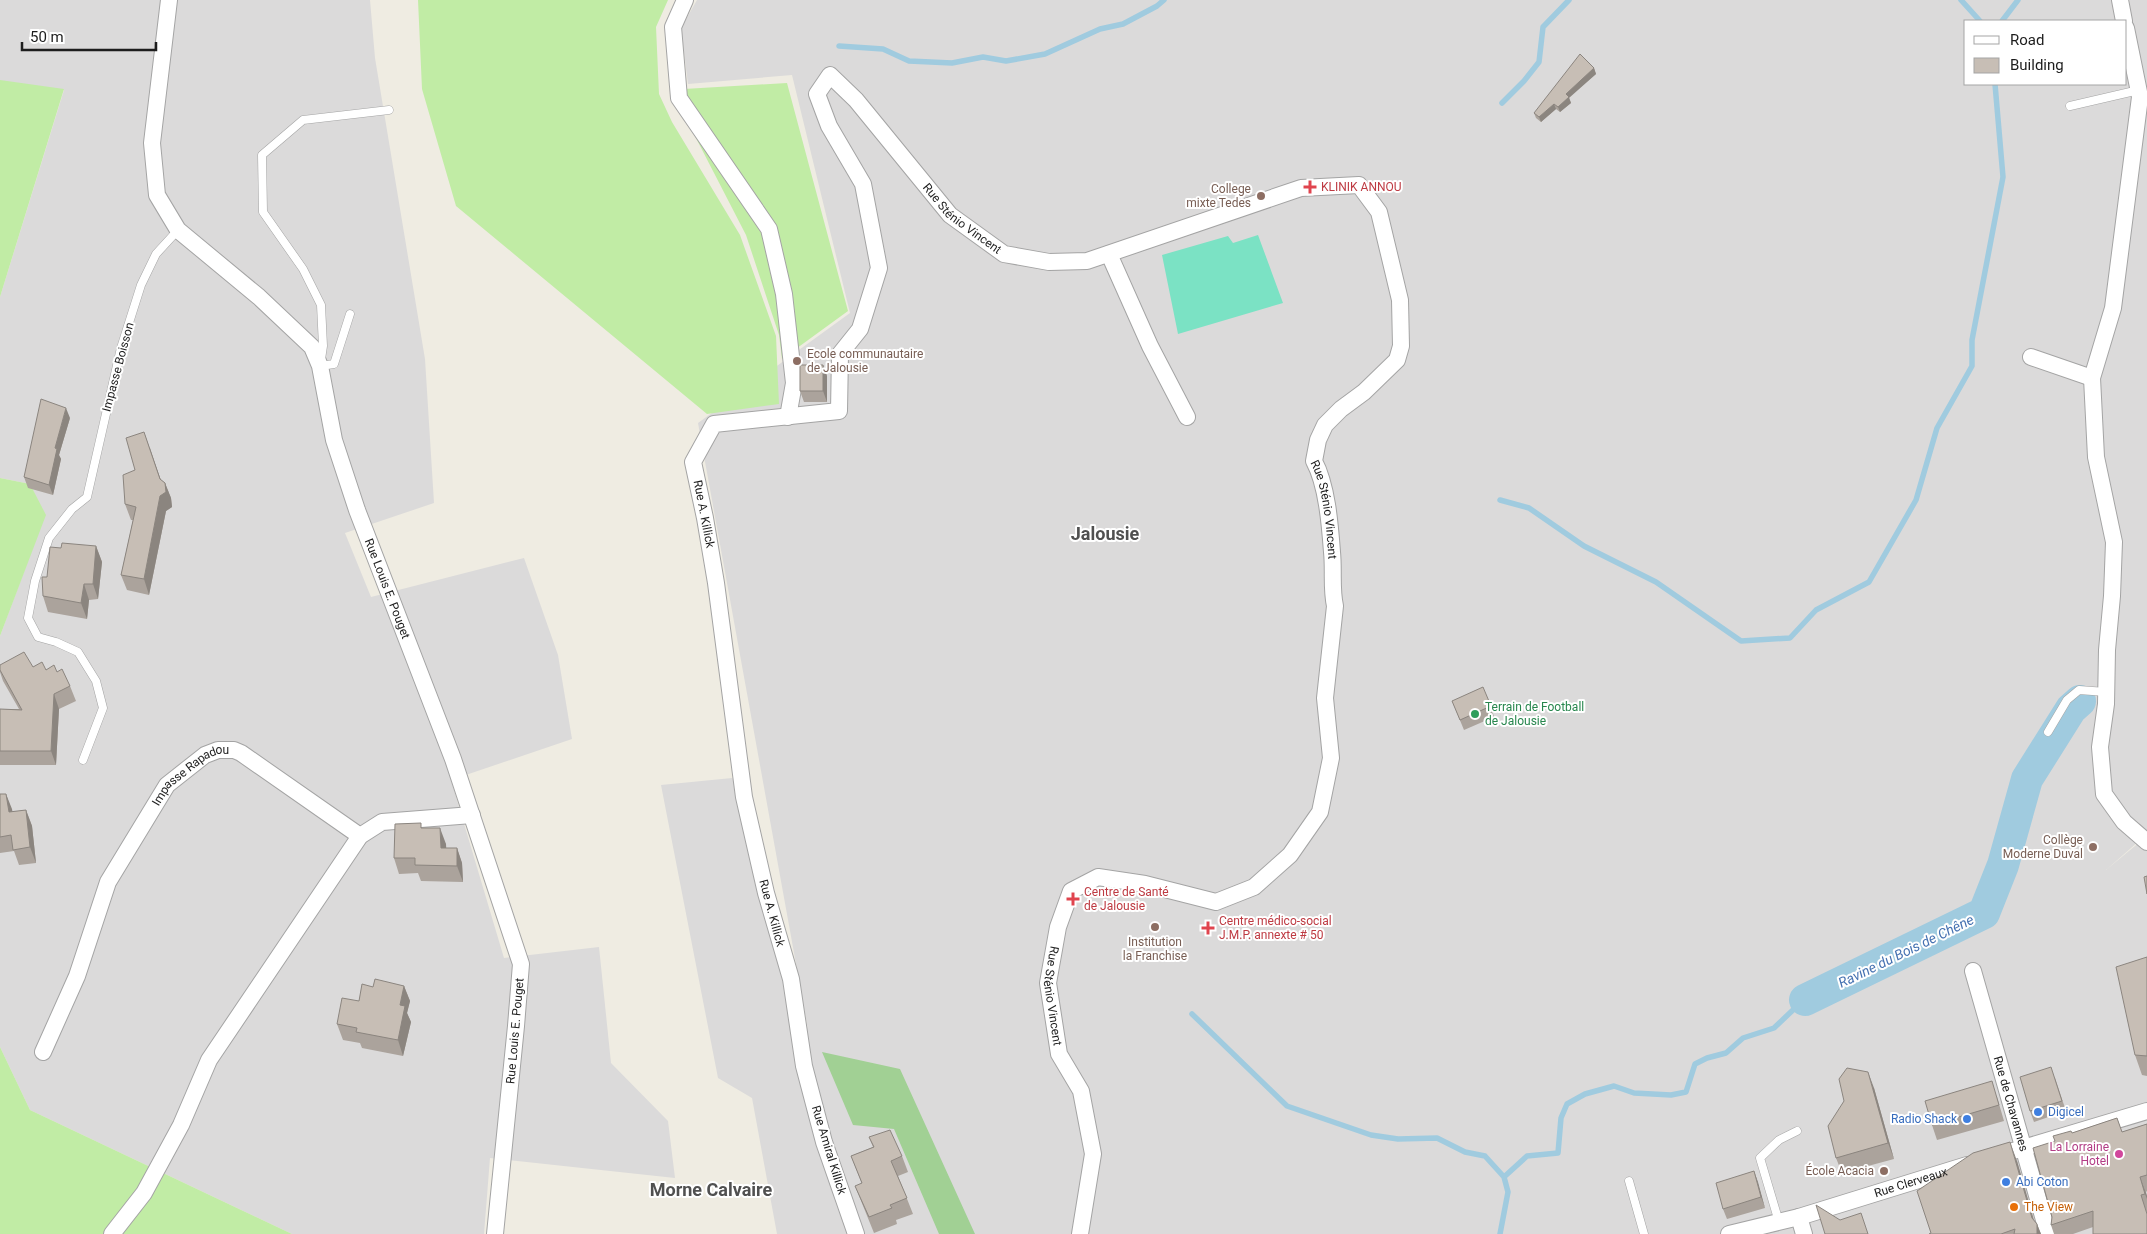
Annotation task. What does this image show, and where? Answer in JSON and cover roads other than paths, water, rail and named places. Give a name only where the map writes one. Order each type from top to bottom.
[{"type":"street","name":"Rue Louis E. Pouget","points":[[169,0],[152,143],[157,195],[178,230],[259,297],[312,347],[320,366],[334,440],[357,510],[453,760],[520,964],[515,1036],[495,1234]]},
{"type":"street","points":[[685,0],[673,27],[679,98],[769,229],[784,294],[793,373],[794,383],[788,416]]},
{"type":"street","points":[[2120,0],[2124,20]]},
{"type":"street","points":[[2127,33],[2139,90],[2142,117],[2113,308],[2092,378],[2096,457],[2114,542],[2106,691],[2100,748],[2104,794],[2124,822],[2147,842]]},
{"type":"street","name":"Rue Sténio Vincent","points":[[817,94],[830,75],[856,100],[950,215],[1004,254],[1049,262],[1086,261],[1301,188],[1359,185],[1379,212],[1400,300],[1402,344],[1398,360],[1364,392],[1340,409],[1325,425],[1318,440],[1314,461],[1321,475],[1326,509],[1332,553],[1332,593],[1335,606],[1325,698],[1331,758],[1320,812],[1290,855],[1254,886],[1216,902],[1145,884],[1098,877],[1071,890],[1058,927],[1048,983],[1059,1054],[1081,1091],[1093,1154],[1080,1234]]},
{"type":"street","name":"Rue A. Killick","points":[[804,1066],[791,979],[766,893],[744,797],[716,583],[706,518],[693,462],[714,424],[839,410],[840,354],[860,329],[879,268],[863,184],[828,126],[817,94]]},
{"type":"street","points":[[1109,254],[1150,346],[1187,417]]},
{"type":"street","points":[[2031,357],[2092,378]]},
{"type":"street","name":"Impasse Rapadou","points":[[43,1052],[77,976],[108,882],[167,785],[205,756],[218,750],[234,750],[241,753],[360,836]]},
{"type":"street","points":[[112,1234],[144,1193],[181,1125],[209,1060],[360,836],[382,822],[472,815]]},
{"type":"street","name":"Rue de Chavannes","points":[[1973,972],[2048,1234]]},
{"type":"street","name":"Rue Amiral Killick","points":[[804,1066],[824,1142],[856,1234]]},
{"type":"street","name":"Rue Clerveaux","points":[[1729,1234],[1799,1217],[2023,1147],[2147,1111]]},
{"type":"street","points":[[1799,1217],[1804,1234]]},
{"type":"lane","points":[[2070,106],[2139,90]]},
{"type":"lane","points":[[350,314],[334,364],[320,366],[323,346],[321,305],[303,269],[263,212],[262,155],[303,120],[389,110]]},
{"type":"lane","name":"Impasse Boisson","points":[[83,760],[103,708],[96,681],[78,652],[56,642],[38,637],[28,618],[35,581],[49,538],[72,510],[87,497],[121,348],[142,285],[156,254],[178,230]]},
{"type":"lane","points":[[2048,732],[2067,700],[2080,690],[2106,691]]},
{"type":"lane","points":[[1779,1222],[1760,1158],[1779,1140],[1797,1131]]},
{"type":"lane","points":[[1630,1182],[1644,1234]]},
{"type":"waterway","points":[[839,46],[883,49],[909,61],[952,63],[983,57],[1006,61],[1045,54],[1100,29],[1123,24],[1157,6],[1164,0]]},
{"type":"waterway","points":[[1502,103],[1524,81],[1539,62],[1543,27],[1569,0]]},
{"type":"waterway","points":[[1961,0],[1979,20]]},
{"type":"waterway","points":[[2003,20],[2018,0]]},
{"type":"waterway","points":[[1500,500],[1529,508],[1584,546],[1656,582],[1741,641],[1790,638],[1816,610],[1869,582],[1916,500],[1937,428],[1972,366],[1972,340],[2003,177],[1995,85]]},
{"type":"waterway","name":"Ravine du Bois de Chêne","points":[[1805,1000],[1984,913],[2003,865],[2027,779],[2071,709],[2080,701]]},
{"type":"waterway","points":[[1500,1234],[1508,1192],[1504,1177],[1527,1156],[1558,1153],[1561,1118],[1567,1104],[1585,1094],[1614,1086],[1634,1093],[1671,1095],[1686,1092],[1695,1064],[1707,1058],[1726,1053],[1743,1038],[1774,1028],[1805,1000]]},
{"type":"waterway","points":[[1192,1014],[1287,1106],[1371,1135],[1398,1139],[1437,1138],[1465,1152],[1485,1156],[1504,1177]]},
{"type":"place","name":"KLINIK ANNOU","points":[[1310,187]]},
{"type":"place","name":"College mixte Tedes","points":[[1261,196]]},
{"type":"place","name":"Ecole communautaire de Jalousie","points":[[797,361]]},
{"type":"place","name":"Terrain de Football de Jalousie","points":[[1475,714]]},
{"type":"place","name":"Collège Moderne Duval","points":[[2093,847]]},
{"type":"place","name":"Centre de Santé de Jalousie","points":[[1073,899]]},
{"type":"place","name":"Institution la Franchise","points":[[1155,927]]},
{"type":"place","name":"Centre médico-social J.M.P. annexte # 50","points":[[1208,928]]},
{"type":"place","name":"Digicel","points":[[2038,1112]]},
{"type":"place","name":"Radio Shack","points":[[1967,1119]]},
{"type":"place","name":"La Lorraine Hotel","points":[[2119,1154]]},
{"type":"place","name":"École Acacia","points":[[1884,1171]]},
{"type":"place","name":"Abi Coton","points":[[2006,1182]]},
{"type":"place","name":"The View","points":[[2014,1207]]},
{"type":"district","name":"Jalousie","points":[[1105,534]]},
{"type":"district","name":"Morne Calvaire","points":[[711,1190]]}]
